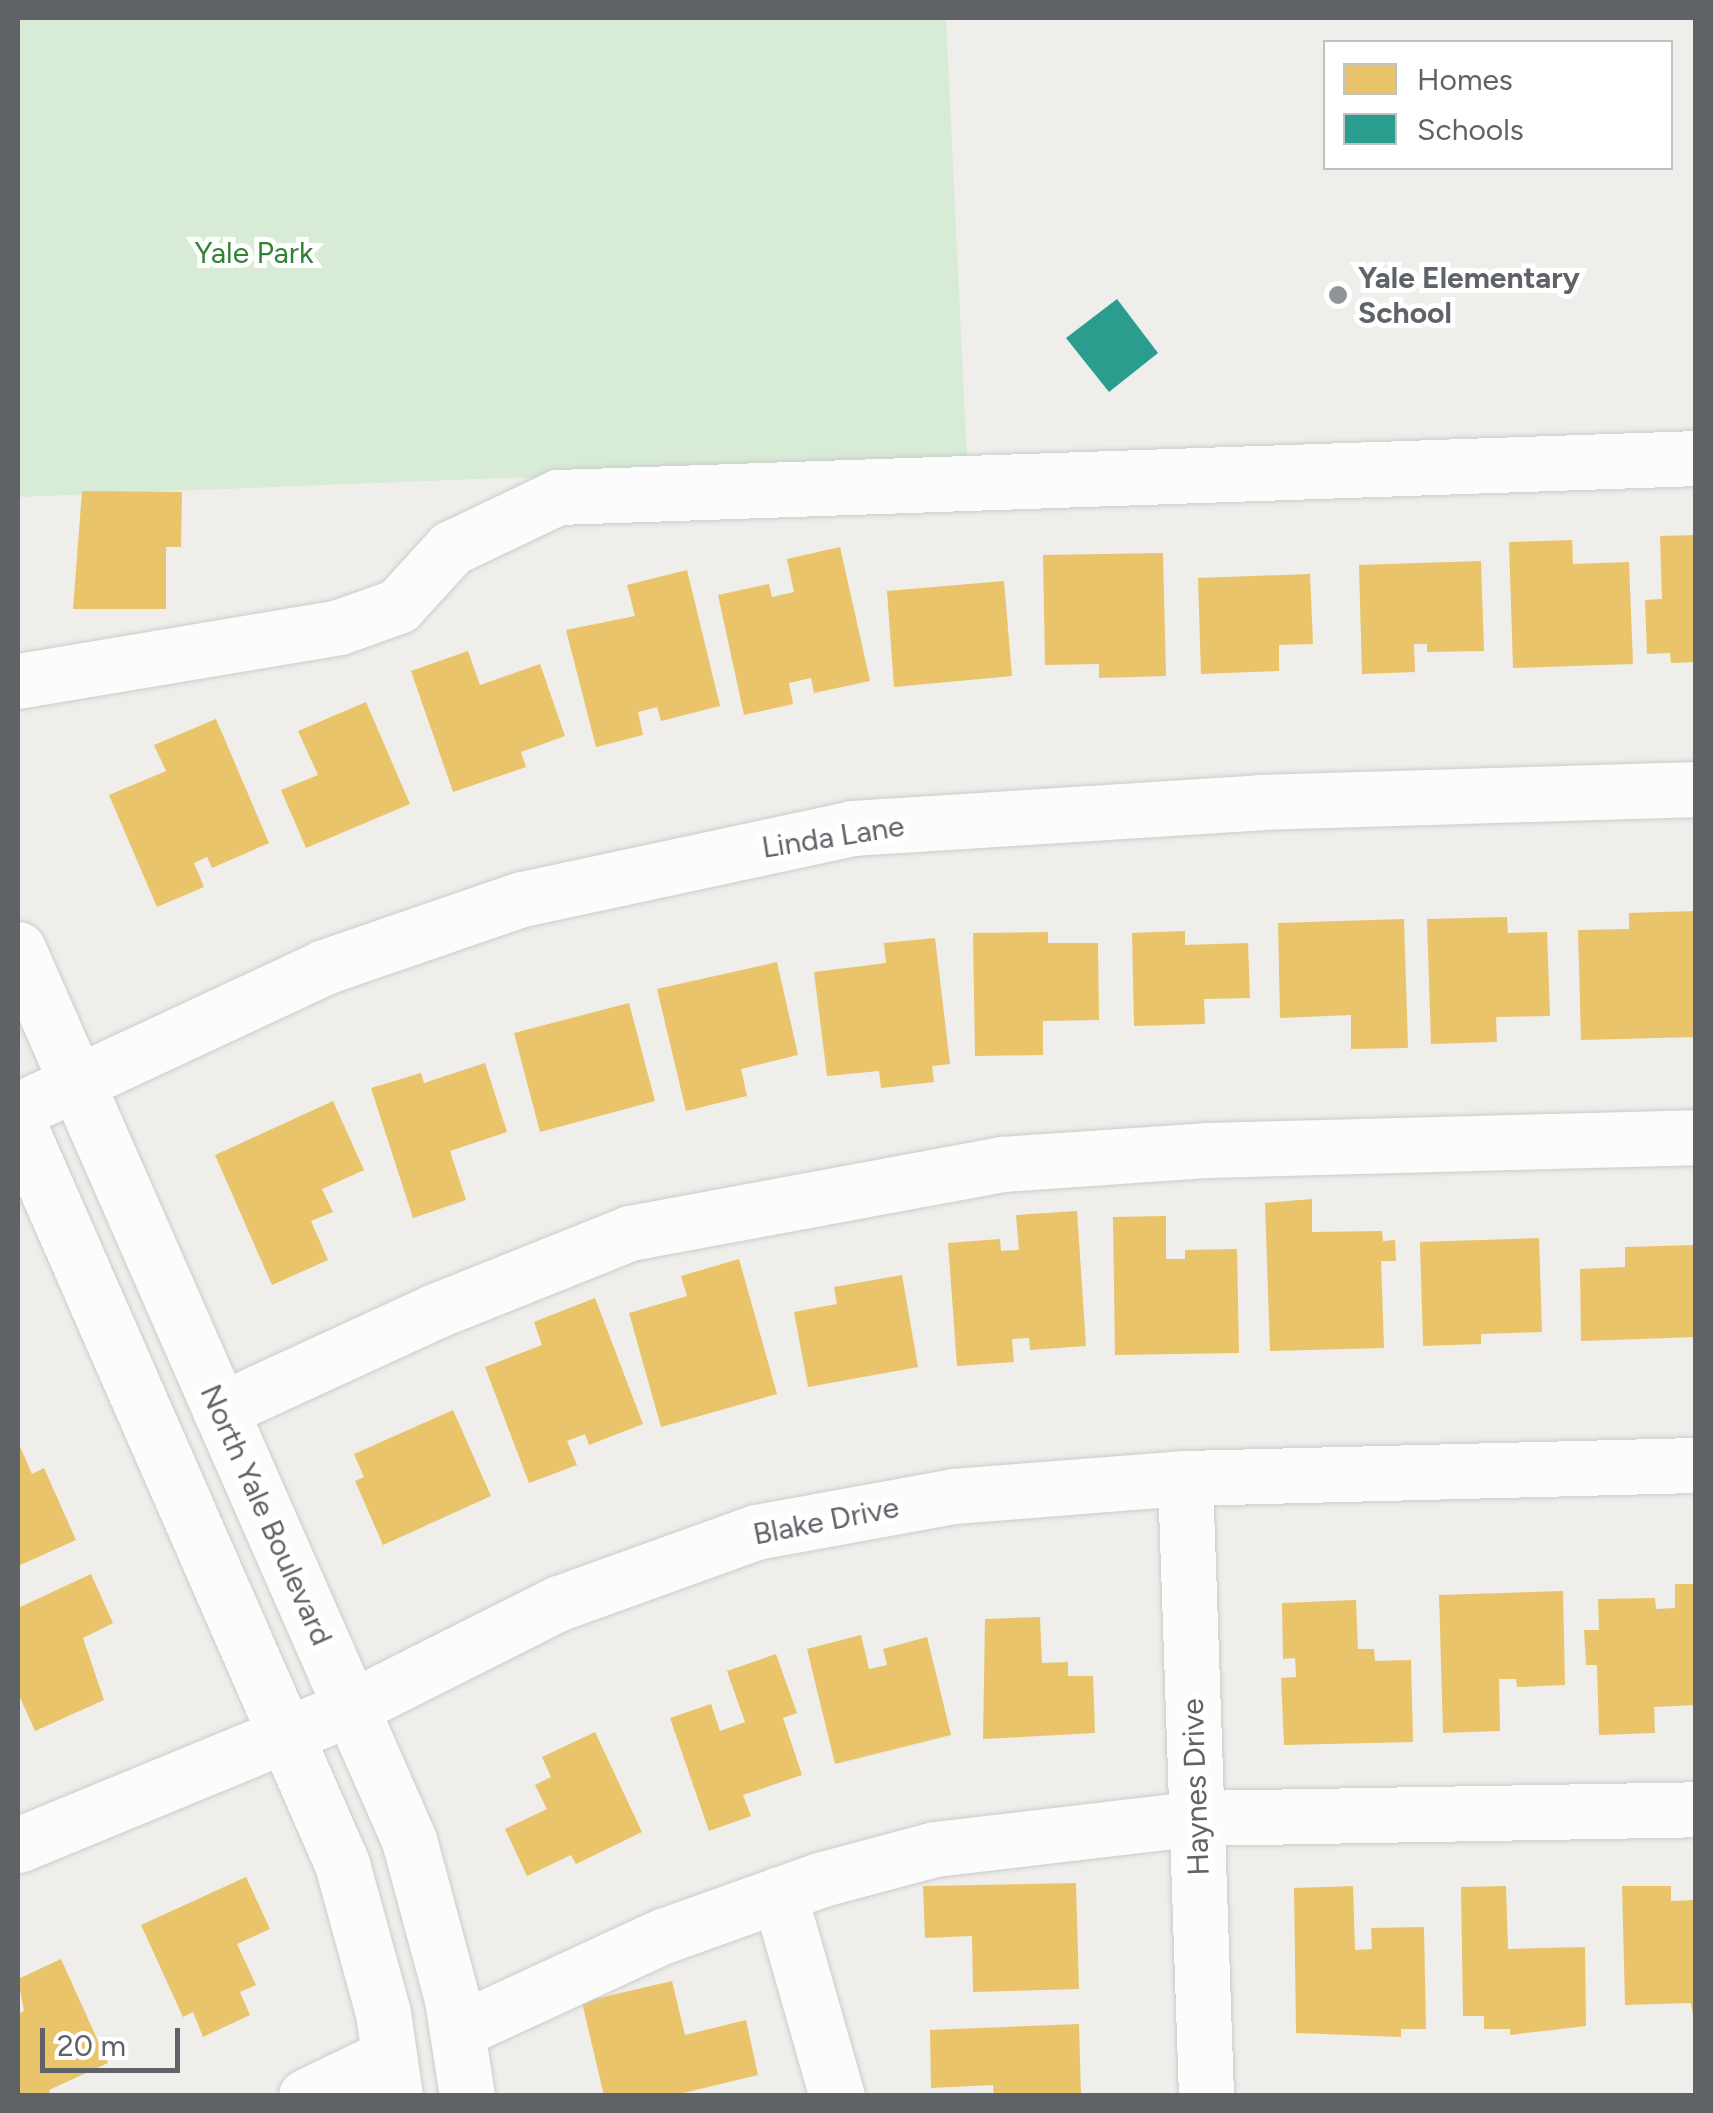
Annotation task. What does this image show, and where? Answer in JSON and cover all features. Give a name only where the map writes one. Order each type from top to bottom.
[{"type":"street","points":[[18,682],[354,622],[398,606],[452,548],[558,496],[1696,458]]},
{"type":"street","name":"Linda Lane","points":[[18,1110],[324,967],[522,899],[852,828],[1261,802],[1696,789]]},
{"type":"street","name":"North Yale Boulevard","points":[[18,949],[408,1840],[457,2030],[467,2096]]},
{"type":"street","points":[[18,1124],[342,1864],[392,2076],[306,2096]]},
{"type":"street","points":[[220,1410],[435,1310],[630,1233],[1002,1164],[1206,1150],[1696,1137]]},
{"type":"street","name":"Blake Drive","points":[[18,1845],[350,1708],[559,1603],[756,1532],[954,1496],[1185,1478],[1696,1465]]},
{"type":"street","name":"Haynes Drive","points":[[1185,1478],[1206,2096]]},
{"type":"street","points":[[457,2030],[663,1936],[779,1894],[935,1850],[1197,1818],[1696,1809]]},
{"type":"street","points":[[779,1894],[837,2096]]},
{"type":"green space","name":"Yale Park","points":[[18,18],[946,18],[967,460],[18,497]]},
{"type":"building: Homes","points":[[82,491],[182,492],[181,547],[166,547],[166,609],[73,609]]},
{"type":"building: Homes","points":[[1696,535],[1696,662],[1671,663],[1670,653],[1647,654],[1645,600],[1662,599],[1660,536]]},
{"type":"building: Homes","points":[[1572,540],[1573,564],[1629,562],[1633,664],[1513,668],[1509,542]]},
{"type":"building: Homes","points":[[840,547],[870,681],[814,693],[811,678],[789,683],[793,704],[744,715],[718,595],[769,584],[772,597],[794,592],[787,559]]},
{"type":"building: Homes","points":[[1163,553],[1166,676],[1099,678],[1099,664],[1045,665],[1043,555]]},
{"type":"building: Homes","points":[[1481,561],[1484,651],[1427,652],[1427,644],[1414,644],[1415,672],[1362,674],[1359,565]]},
{"type":"building: Homes","points":[[687,570],[720,706],[661,721],[657,707],[638,712],[643,735],[596,747],[566,630],[635,616],[627,585]]},
{"type":"building: Homes","points":[[1310,574],[1313,644],[1279,645],[1279,671],[1201,674],[1198,578]]},
{"type":"building: Homes","points":[[1004,581],[1012,676],[894,687],[887,591]]},
{"type":"building: Homes","points":[[468,651],[480,685],[540,664],[565,736],[521,752],[526,767],[453,792],[411,671]]},
{"type":"building: Homes","points":[[366,702],[410,804],[306,848],[281,790],[318,775],[298,731]]},
{"type":"building: Homes","points":[[216,719],[269,843],[212,868],[207,857],[194,863],[204,887],[157,907],[109,795],[166,771],[154,745]]},
{"type":"building: Homes","points":[[1696,911],[1696,1037],[1581,1040],[1578,930],[1629,929],[1629,913]]},
{"type":"building: Homes","points":[[1507,917],[1508,933],[1547,932],[1550,1016],[1496,1017],[1497,1042],[1431,1044],[1427,919]]},
{"type":"building: Homes","points":[[1404,919],[1408,1048],[1351,1049],[1351,1015],[1280,1018],[1278,923]]},
{"type":"building: Homes","points":[[1185,931],[1185,945],[1248,943],[1250,998],[1204,999],[1205,1024],[1134,1026],[1132,933]]},
{"type":"building: Homes","points":[[1048,932],[1048,943],[1098,943],[1099,1020],[1043,1021],[1043,1055],[975,1056],[973,933]]},
{"type":"building: Homes","points":[[935,938],[950,1064],[932,1066],[934,1082],[881,1088],[879,1071],[827,1076],[814,972],[886,963],[884,943]]},
{"type":"building: Homes","points":[[777,962],[798,1055],[741,1069],[747,1096],[686,1111],[657,989]]},
{"type":"building: Homes","points":[[629,1003],[655,1101],[540,1132],[514,1033]]},
{"type":"building: Homes","points":[[485,1063],[507,1132],[450,1151],[466,1200],[413,1218],[371,1088],[421,1073],[424,1083]]},
{"type":"building: Homes","points":[[333,1101],[364,1170],[322,1189],[333,1212],[311,1221],[328,1260],[272,1285],[215,1155]]},
{"type":"building: Homes","points":[[1312,1199],[1312,1232],[1382,1231],[1383,1241],[1395,1240],[1396,1261],[1381,1261],[1384,1348],[1270,1351],[1265,1203]]},
{"type":"building: Homes","points":[[1077,1211],[1086,1346],[1030,1350],[1029,1338],[1012,1339],[1014,1362],[957,1366],[948,1243],[1000,1239],[1001,1251],[1019,1250],[1016,1215]]},
{"type":"building: Homes","points":[[1166,1216],[1166,1259],[1185,1259],[1185,1250],[1237,1249],[1239,1353],[1115,1355],[1113,1217]]},
{"type":"building: Homes","points":[[1539,1238],[1542,1332],[1481,1334],[1481,1344],[1423,1346],[1420,1242]]},
{"type":"building: Homes","points":[[1695,1245],[1696,1337],[1581,1341],[1580,1269],[1625,1267],[1625,1247]]},
{"type":"building: Homes","points":[[739,1259],[777,1394],[661,1427],[629,1313],[687,1296],[681,1276]]},
{"type":"building: Homes","points":[[902,1275],[918,1367],[808,1387],[794,1312],[837,1304],[834,1287]]},
{"type":"building: Homes","points":[[595,1298],[643,1424],[589,1445],[585,1434],[567,1441],[577,1465],[529,1483],[485,1367],[542,1345],[534,1322]]},
{"type":"building: Homes","points":[[453,1410],[491,1496],[383,1545],[355,1481],[364,1477],[354,1454]]},
{"type":"building: Homes","points":[[18,1442],[32,1474],[44,1468],[76,1540],[18,1566]]},
{"type":"building: Homes","points":[[91,1574],[113,1623],[83,1638],[104,1700],[35,1731],[18,1693],[18,1608]]},
{"type":"building: Homes","points":[[1675,1584],[1696,1584],[1696,1705],[1654,1707],[1655,1733],[1599,1735],[1597,1665],[1586,1665],[1584,1630],[1599,1630],[1598,1599],[1655,1598],[1656,1609],[1675,1608]]},
{"type":"building: Homes","points":[[1563,1591],[1565,1685],[1517,1687],[1516,1679],[1499,1679],[1500,1731],[1443,1733],[1439,1595]]},
{"type":"building: Homes","points":[[1356,1600],[1358,1649],[1374,1649],[1375,1661],[1411,1660],[1413,1742],[1284,1745],[1281,1678],[1296,1677],[1295,1658],[1283,1659],[1282,1603]]},
{"type":"building: Homes","points":[[1040,1617],[1042,1663],[1068,1662],[1068,1676],[1093,1676],[1095,1733],[983,1739],[985,1619]]},
{"type":"building: Homes","points":[[861,1635],[869,1669],[887,1665],[883,1649],[927,1637],[951,1735],[835,1764],[807,1649]]},
{"type":"building: Homes","points":[[776,1654],[797,1713],[783,1718],[802,1775],[743,1795],[751,1816],[709,1831],[670,1718],[711,1704],[720,1731],[745,1722],[727,1671]]},
{"type":"building: Homes","points":[[595,1732],[642,1832],[576,1864],[571,1855],[527,1876],[505,1829],[547,1809],[535,1785],[551,1777],[542,1757]]},
{"type":"building: Homes","points":[[246,1877],[270,1929],[237,1944],[256,1985],[240,1992],[250,2015],[203,2037],[193,2012],[183,2017],[141,1925]]},
{"type":"building: Homes","points":[[1076,1883],[1079,1989],[973,1992],[972,1936],[925,1938],[923,1886]]},
{"type":"building: Homes","points":[[1353,1886],[1355,1950],[1372,1949],[1371,1928],[1424,1927],[1426,2029],[1401,2029],[1401,2037],[1296,2033],[1294,1888]]},
{"type":"building: Homes","points":[[1506,1886],[1508,1949],[1585,1947],[1586,2026],[1510,2035],[1510,2029],[1484,2029],[1484,2016],[1463,2016],[1461,1887]]},
{"type":"building: Homes","points":[[1622,1886],[1671,1886],[1671,1901],[1696,1900],[1696,2034],[1691,2003],[1625,2005]]},
{"type":"building: Homes","points":[[61,1959],[108,2063],[49,2090],[51,2096],[18,2096],[18,2014],[24,2011],[18,1979]]},
{"type":"building: Homes","points":[[672,1981],[685,2035],[746,2020],[758,2075],[671,2096],[604,2096],[582,2002]]},
{"type":"building: Homes","points":[[1079,2024],[1081,2096],[994,2096],[993,2085],[931,2088],[930,2030]]},
{"type":"building: Schools","points":[[1117,299],[1158,353],[1109,392],[1066,338]]},
{"type":"place","name":"Yale Elementary School","points":[[1338,295]]}]
